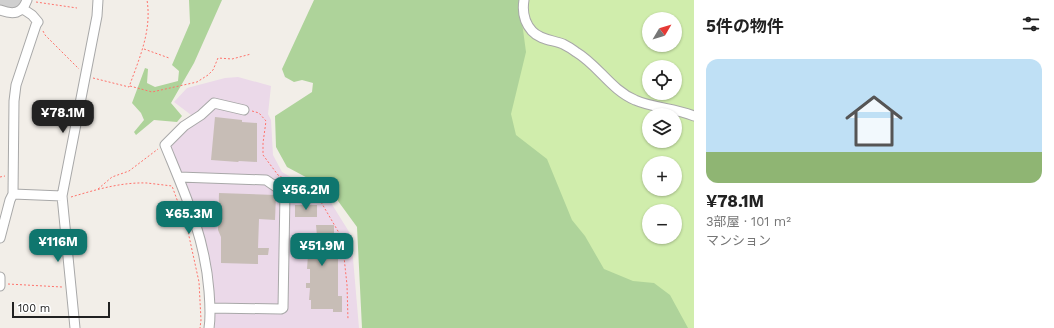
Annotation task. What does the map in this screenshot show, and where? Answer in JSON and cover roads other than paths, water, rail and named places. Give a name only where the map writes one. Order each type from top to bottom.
[{"type":"street","points":[[0,10],[15,12],[23,9],[27,0]]},
{"type":"street","points":[[75,328],[62,196],[97,16],[98,0]]},
{"type":"street","points":[[524,0],[523,15],[526,23],[533,32],[550,41],[562,44],[578,53],[624,94],[635,100],[671,108],[694,116]]},
{"type":"street","points":[[0,238],[12,197],[14,101],[16,85],[28,45],[38,22],[32,15],[23,9]]},
{"type":"street","points":[[209,328],[210,308],[208,278],[197,224],[165,144],[184,126],[201,115],[214,103],[244,110]]},
{"type":"street","points":[[179,177],[266,180],[286,193],[284,308],[210,308]]},
{"type":"street","points":[[0,199],[12,197],[62,196]]},
{"type":"street","points":[[0,277],[0,285]]}]
